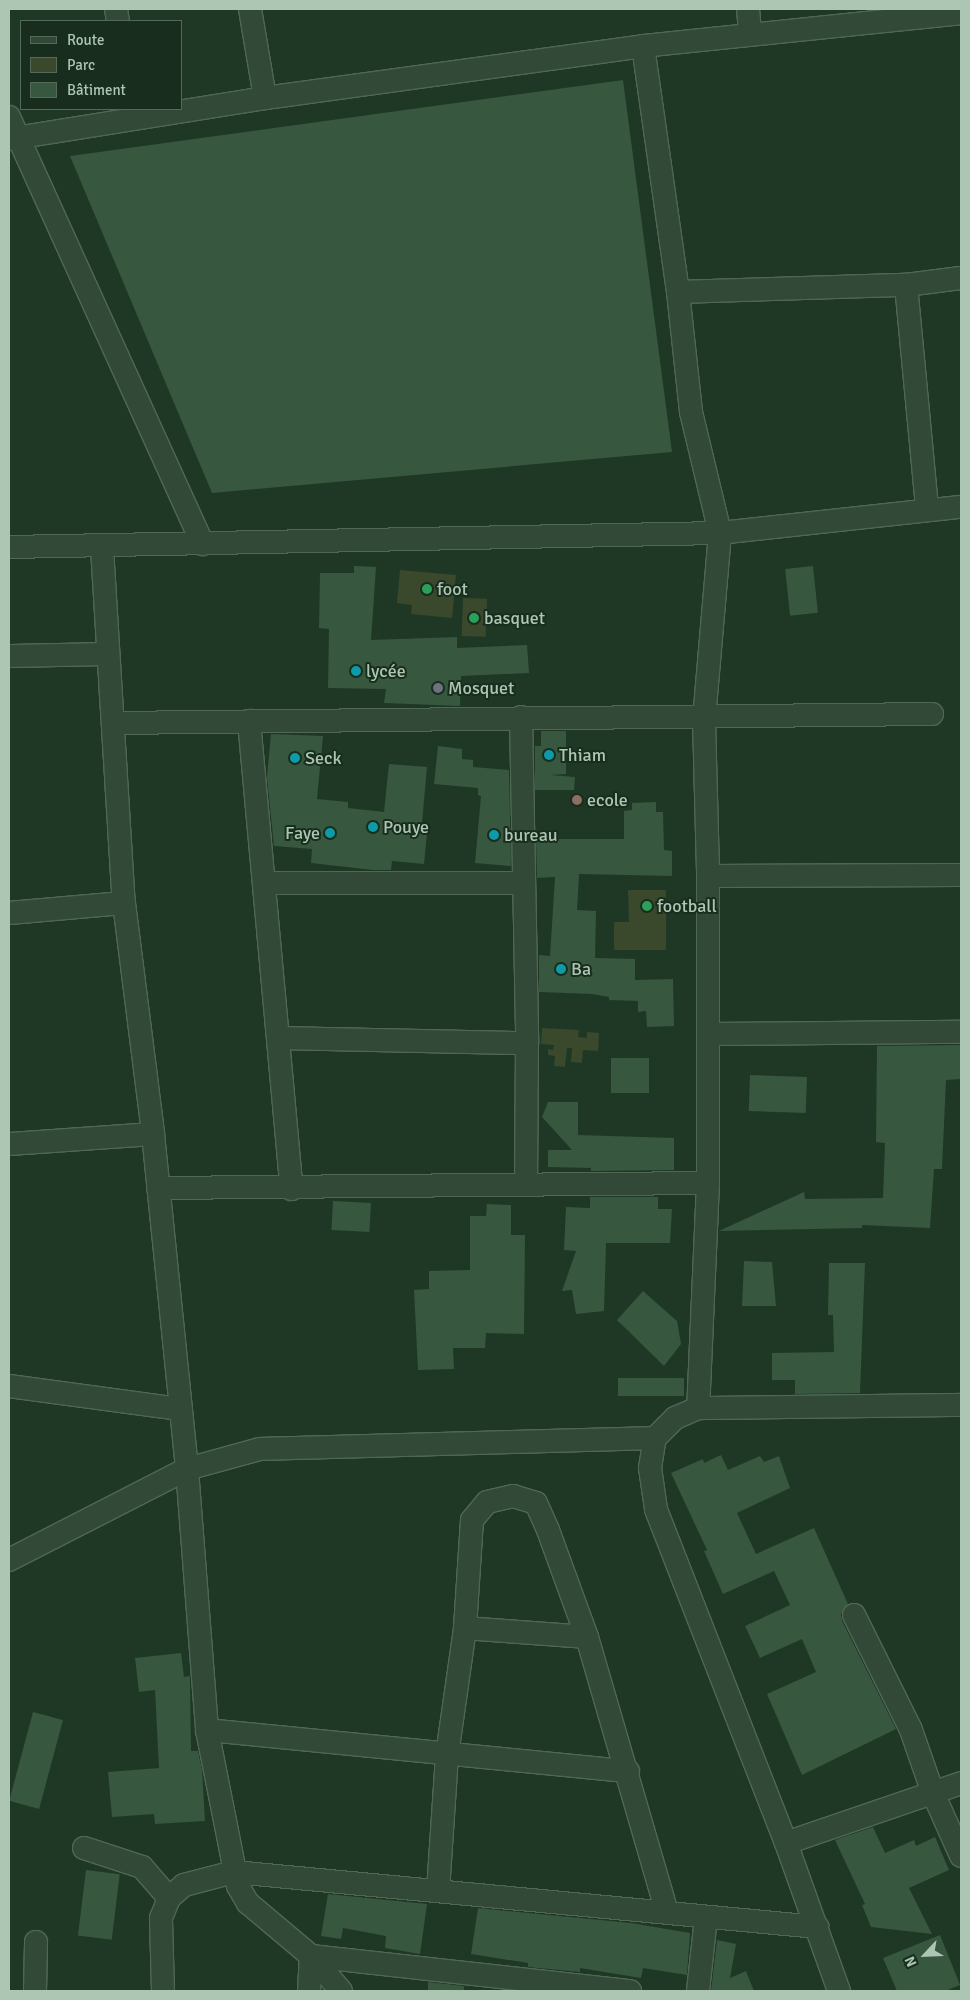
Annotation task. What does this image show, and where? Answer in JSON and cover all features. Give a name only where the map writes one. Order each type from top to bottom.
[{"type":"street","points":[[250,9],[264,98]]},
{"type":"street","points":[[748,9],[750,34]]},
{"type":"street","points":[[182,108],[643,46],[922,12],[961,14]]},
{"type":"street","points":[[643,46],[678,292],[691,412],[720,533],[704,719],[708,876],[708,1183],[698,1408]]},
{"type":"street","points":[[14,138],[128,114],[162,110]]},
{"type":"street","points":[[9,117],[14,138],[203,544]]},
{"type":"street","points":[[678,292],[906,285],[961,278]]},
{"type":"street","points":[[906,285],[927,509]]},
{"type":"street","points":[[9,547],[102,548],[203,544],[720,533],[961,506]]},
{"type":"street","points":[[102,548],[107,654],[124,903],[153,1134],[180,1409],[188,1469],[207,1730],[234,1872],[248,1903],[311,1956],[341,1991]]},
{"type":"street","points":[[9,656],[107,654]]},
{"type":"street","points":[[113,723],[521,716],[704,719],[932,714]]},
{"type":"street","points":[[521,716],[528,1043],[526,1184]]},
{"type":"street","points":[[249,721],[266,883],[292,1189]]},
{"type":"street","points":[[708,876],[961,875]]},
{"type":"street","points":[[266,883],[524,883]]},
{"type":"street","points":[[9,913],[124,903]]},
{"type":"street","points":[[708,1034],[961,1032]]},
{"type":"street","points":[[279,1038],[528,1043]]},
{"type":"street","points":[[9,1144],[153,1134]]},
{"type":"street","points":[[158,1188],[292,1189],[526,1184],[708,1183]]},
{"type":"street","points":[[9,1386],[180,1409]]},
{"type":"street","points":[[839,1991],[786,1843],[656,1509],[650,1468],[655,1438],[675,1418],[698,1408],[961,1405]]},
{"type":"street","points":[[9,1560],[188,1469],[260,1449],[655,1438]]},
{"type":"street","points":[[438,1891],[447,1755],[465,1628],[472,1520],[487,1502],[513,1496],[536,1503],[586,1637],[628,1771],[667,1913]]},
{"type":"street","points":[[854,1615],[911,1730],[933,1793],[961,1856]]},
{"type":"street","points":[[465,1628],[586,1637]]},
{"type":"street","points":[[207,1730],[447,1755],[628,1771]]},
{"type":"street","points":[[786,1843],[961,1783]]},
{"type":"street","points":[[84,1848],[142,1867],[169,1898]]},
{"type":"street","points":[[163,1991],[161,1918],[169,1898],[184,1885],[234,1872],[817,1927]]},
{"type":"street","points":[[698,1991],[706,1917]]},
{"type":"street","points":[[35,1991],[36,1942]]},
{"type":"street","points":[[309,1991],[311,1956]]},
{"type":"street","points":[[311,1956],[630,1991]]},
{"type":"green space","name":"foot","points":[[400,570],[456,575],[452,618],[411,614],[412,605],[397,603]]},
{"type":"green space","name":"basquet","points":[[463,598],[487,599],[486,637],[462,636]]},
{"type":"green space","name":"football","points":[[628,890],[666,890],[666,950],[614,950],[614,922],[629,922]]},
{"type":"green space","points":[[542,1028],[579,1030],[578,1037],[587,1038],[587,1032],[599,1033],[598,1051],[583,1050],[582,1063],[571,1062],[572,1048],[567,1048],[565,1067],[554,1066],[555,1056],[548,1055],[548,1049],[553,1050],[554,1045],[541,1044]]},
{"type":"building","points":[[623,80],[672,452],[212,493],[70,156]]},
{"type":"building","points":[[354,566],[376,567],[371,640],[457,637],[457,648],[527,645],[529,673],[461,676],[460,706],[384,703],[386,689],[328,688],[329,629],[319,628],[320,573],[354,573]]},
{"type":"building","points":[[813,566],[818,613],[790,616],[785,569]]},
{"type":"building","name":"Thiam","points":[[541,731],[566,731],[566,774],[550,775],[575,777],[574,790],[535,790],[535,746],[541,746]]},
{"type":"building","points":[[271,734],[323,736],[317,799],[348,802],[348,808],[384,812],[389,764],[427,767],[422,823],[428,823],[424,864],[392,861],[391,870],[373,870],[311,863],[312,849],[274,846],[267,777]]},
{"type":"building","points":[[438,746],[462,749],[462,759],[473,760],[473,767],[509,770],[511,866],[475,863],[481,796],[478,795],[478,788],[434,784]]},
{"type":"building","points":[[656,802],[656,812],[663,812],[664,850],[672,851],[672,876],[579,874],[577,910],[596,911],[595,958],[635,959],[635,980],[673,979],[674,1026],[647,1027],[646,1011],[638,1012],[638,1001],[609,1000],[609,997],[592,994],[539,992],[539,955],[550,956],[555,877],[537,878],[536,839],[624,839],[624,811],[632,810],[632,803]]},
{"type":"building","points":[[961,1045],[961,1079],[946,1080],[942,1169],[934,1169],[930,1228],[862,1225],[862,1228],[719,1231],[804,1192],[805,1199],[883,1198],[885,1143],[876,1142],[877,1046]]},
{"type":"building","points":[[611,1058],[649,1058],[649,1093],[611,1093]]},
{"type":"building","points":[[750,1075],[807,1077],[806,1113],[749,1111]]},
{"type":"building","points":[[548,1102],[578,1102],[578,1135],[674,1138],[674,1170],[591,1171],[591,1168],[548,1167],[548,1150],[572,1150],[542,1117]]},
{"type":"building","points":[[590,1197],[658,1197],[658,1209],[672,1209],[670,1243],[606,1243],[604,1311],[576,1314],[572,1290],[562,1291],[576,1251],[564,1250],[566,1207],[590,1208]]},
{"type":"building","points":[[333,1201],[371,1203],[369,1232],[331,1230]]},
{"type":"building","points":[[487,1204],[511,1205],[511,1235],[525,1235],[524,1334],[486,1333],[485,1348],[453,1348],[454,1369],[418,1370],[414,1290],[429,1289],[429,1271],[470,1270],[470,1216],[486,1216]]},
{"type":"building","points":[[744,1261],[772,1262],[776,1306],[742,1306]]},
{"type":"building","points":[[829,1263],[865,1263],[860,1393],[795,1394],[795,1380],[772,1380],[772,1353],[834,1352],[833,1315],[828,1315]]},
{"type":"building","points":[[643,1291],[677,1321],[681,1344],[664,1366],[617,1320]]},
{"type":"building","points":[[618,1378],[684,1378],[684,1396],[618,1396]]},
{"type":"building","points":[[721,1455],[728,1470],[760,1456],[764,1462],[779,1456],[790,1488],[737,1513],[756,1554],[814,1528],[848,1604],[841,1614],[842,1621],[896,1729],[802,1775],[767,1694],[816,1672],[802,1639],[760,1658],[745,1626],[790,1605],[774,1571],[723,1594],[704,1551],[707,1550],[671,1473],[703,1459],[704,1463]]},
{"type":"building","points":[[181,1653],[184,1677],[190,1676],[191,1751],[198,1751],[202,1770],[205,1821],[155,1824],[154,1814],[112,1817],[108,1772],[159,1768],[155,1690],[139,1692],[135,1658]]},
{"type":"building","points":[[33,1712],[63,1720],[39,1809],[9,1801]]},
{"type":"building","points":[[873,1827],[885,1853],[914,1840],[916,1846],[935,1837],[949,1870],[909,1888],[932,1934],[871,1927],[862,1905],[865,1904],[835,1840]]},
{"type":"building","points":[[86,1870],[120,1874],[112,1940],[78,1936]]},
{"type":"building","points":[[328,1894],[427,1904],[420,1954],[385,1948],[386,1936],[343,1928],[341,1939],[321,1936]]},
{"type":"building","points":[[478,1908],[631,1923],[690,1933],[687,1975],[643,1968],[641,1978],[580,1968],[580,1972],[528,1967],[528,1963],[471,1954]]},
{"type":"building","points":[[940,1935],[960,1985],[945,1991],[897,1991],[883,1958]]},
{"type":"building","points":[[717,1940],[736,1944],[730,1978],[746,1971],[754,1991],[711,1991]]},
{"type":"building","points":[[428,1982],[464,1986],[464,1991],[428,1991]]},
{"type":"place","name":"foot","points":[[427,589]]},
{"type":"place","name":"basquet","points":[[474,618]]},
{"type":"place","name":"lycée","points":[[356,671]]},
{"type":"place","name":"Mosquet","points":[[438,688]]},
{"type":"place","name":"Thiam","points":[[549,755]]},
{"type":"place","name":"Seck","points":[[295,758]]},
{"type":"place","name":"ecole","points":[[577,800]]},
{"type":"place","name":"Pouye","points":[[373,827]]},
{"type":"place","name":"Faye","points":[[330,833]]},
{"type":"place","name":"bureau","points":[[494,835]]},
{"type":"place","name":"football","points":[[647,906]]},
{"type":"place","name":"Ba","points":[[561,969]]}]
